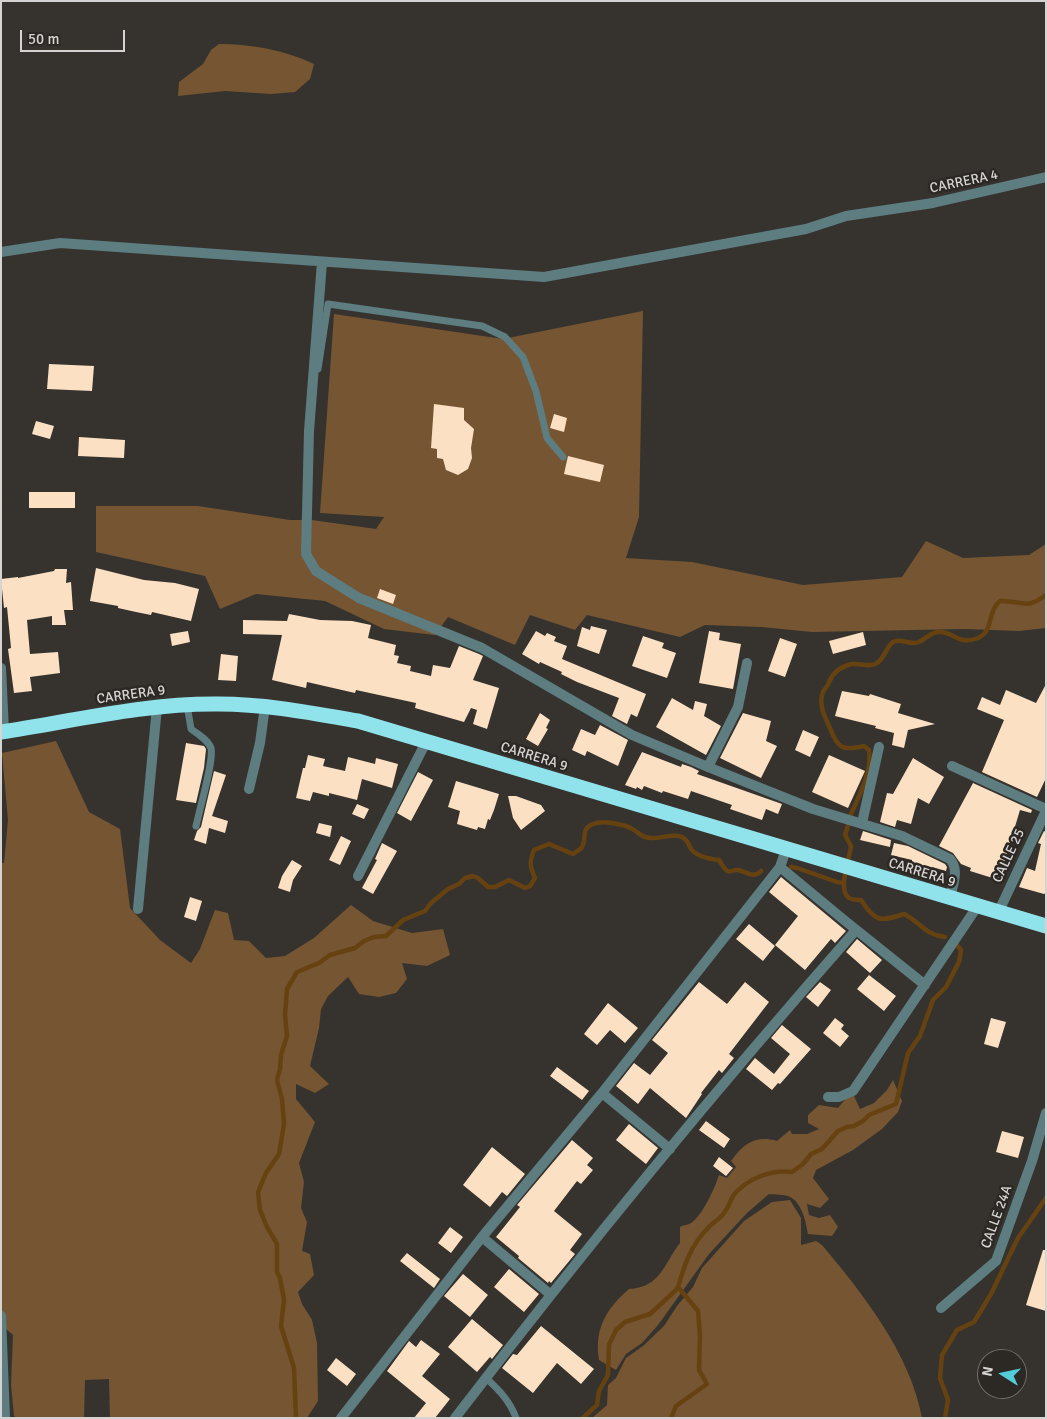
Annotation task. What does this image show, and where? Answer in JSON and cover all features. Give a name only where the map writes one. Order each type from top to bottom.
[{"type":"highway","name":"CARRERA 9","points":[[3,731],[157,707],[218,704],[265,706],[297,710],[358,722],[1046,926]]},
{"type":"street","name":"CARRERA 4","points":[[1,252],[60,243],[544,277],[806,229],[846,216],[933,203],[1046,177]]},
{"type":"street","points":[[322,262],[309,432],[306,554],[316,571],[359,598],[482,648],[632,734],[813,809],[902,836],[950,859],[955,864],[956,870],[950,899]]},
{"type":"street","points":[[708,767],[738,707],[747,663]]},
{"type":"street","points":[[1,668],[3,731]]},
{"type":"street","points":[[249,789],[260,743],[265,706]]},
{"type":"street","points":[[138,910],[157,707]]},
{"type":"street","points":[[358,876],[426,742]]},
{"type":"street","points":[[862,823],[879,747]]},
{"type":"street","points":[[952,766],[1046,810]]},
{"type":"street","name":"CALLE 25","points":[[998,913],[1046,810]]},
{"type":"street","points":[[342,1417],[482,1237],[602,1093],[780,866],[786,850]]},
{"type":"street","points":[[780,866],[925,985]]},
{"type":"street","points":[[828,1097],[839,1098],[853,1092],[977,907]]},
{"type":"street","points":[[455,1418],[551,1295],[757,1043],[856,930]]},
{"type":"street","points":[[602,1093],[670,1149]]},
{"type":"street","name":"CALLE 24A","points":[[941,1308],[996,1261],[1032,1160],[1046,1113]]},
{"type":"street","points":[[482,1237],[551,1295]]},
{"type":"street","points":[[1,1316],[5,1418]]},
{"type":"lane","points":[[309,432],[328,304],[482,326],[505,337],[523,357],[536,391],[547,438],[563,457]]},
{"type":"lane","points":[[187,705],[191,729],[203,738],[211,749],[209,772],[196,826]]},
{"type":"lane","points":[[486,1378],[512,1406],[516,1418]]},
{"type":"shaded area","points":[[219,44],[244,45],[268,49],[303,59],[314,64],[310,79],[295,92],[271,94],[225,91],[178,96],[179,82],[203,64],[211,50]]},
{"type":"shaded area","points":[[643,311],[639,517],[626,558],[692,562],[803,585],[902,577],[926,541],[963,558],[1029,555],[1046,544],[1046,628],[1019,631],[965,629],[812,632],[762,627],[705,625],[680,637],[587,615],[575,630],[530,615],[515,645],[448,617],[435,635],[384,629],[325,601],[256,594],[220,609],[205,576],[96,552],[96,506],[198,506],[290,520],[312,520],[376,529],[384,517],[320,513],[334,314],[503,339]]},
{"type":"shaded area","points":[[56,741],[89,812],[120,829],[130,908],[160,940],[191,963],[200,949],[215,910],[228,913],[234,940],[249,941],[266,958],[285,956],[314,938],[351,905],[373,921],[412,933],[443,929],[450,955],[427,966],[402,963],[407,979],[396,993],[379,997],[359,994],[348,977],[328,996],[321,1009],[319,1028],[310,1066],[329,1084],[315,1093],[296,1084],[296,1099],[315,1122],[299,1163],[304,1182],[301,1208],[307,1222],[302,1251],[310,1254],[314,1275],[298,1292],[302,1304],[312,1320],[317,1343],[318,1401],[307,1418],[110,1418],[109,1379],[85,1380],[84,1418],[17,1418],[14,1416],[11,1385],[13,1335],[5,1328],[1,1329],[1,863],[4,863],[8,820],[2,753]]},
{"type":"shaded area","points":[[893,1080],[902,1101],[898,1112],[882,1129],[853,1150],[816,1170],[813,1178],[829,1199],[820,1208],[807,1204],[809,1215],[819,1218],[830,1215],[838,1227],[832,1236],[808,1234],[803,1213],[798,1204],[785,1195],[769,1194],[747,1213],[709,1254],[658,1325],[642,1343],[626,1354],[616,1370],[599,1360],[598,1339],[600,1329],[608,1312],[629,1289],[648,1284],[660,1274],[680,1243],[680,1227],[691,1223],[704,1208],[719,1175],[727,1178],[736,1167],[731,1161],[741,1149],[757,1140],[770,1139],[777,1141],[790,1130],[792,1134],[807,1134],[819,1129],[808,1123],[808,1115],[819,1105],[838,1108],[848,1096],[854,1096],[860,1109],[874,1103],[887,1090]]},
{"type":"shaded area","points":[[790,1200],[801,1218],[801,1245],[816,1241],[822,1245],[883,1326],[907,1370],[922,1418],[592,1418],[607,1405],[608,1385],[616,1378],[626,1358],[643,1346],[664,1326],[677,1306],[693,1287],[702,1268],[744,1221],[772,1202]]},
{"type":"building","points":[[49,364],[94,366],[92,391],[47,389]]},
{"type":"building","points":[[434,404],[464,408],[464,420],[474,429],[471,448],[472,458],[468,469],[458,475],[446,470],[443,459],[437,458],[437,449],[431,448]]},
{"type":"building","points":[[554,414],[567,418],[564,432],[550,428]]},
{"type":"building","points":[[36,421],[54,426],[50,439],[32,434]]},
{"type":"building","points":[[79,437],[125,440],[124,458],[78,456]]},
{"type":"building","points":[[568,456],[604,465],[600,482],[564,474]]},
{"type":"building","points":[[29,492],[75,492],[75,508],[29,508]]},
{"type":"building","points":[[96,568],[144,580],[175,583],[199,589],[191,621],[152,612],[151,615],[90,601]]},
{"type":"building","points":[[55,569],[67,569],[66,583],[71,582],[73,610],[64,610],[66,625],[52,625],[52,616],[27,620],[30,654],[58,652],[60,673],[30,677],[32,691],[14,693],[8,649],[11,648],[7,607],[4,608],[1,579],[18,578],[54,571]]},
{"type":"building","points":[[380,589],[396,595],[393,604],[377,598]]},
{"type":"building","points":[[289,614],[320,620],[352,621],[371,625],[368,638],[396,645],[394,655],[399,656],[397,663],[411,666],[410,671],[431,676],[433,665],[450,668],[459,646],[483,656],[473,680],[499,688],[487,729],[473,724],[477,710],[471,708],[464,722],[415,708],[416,703],[356,690],[355,693],[307,682],[306,688],[272,680],[282,635],[243,634],[243,620],[287,621]]},
{"type":"building","points":[[591,626],[607,630],[599,654],[577,646],[582,627],[590,630]]},
{"type":"building","points":[[188,631],[190,642],[172,646],[170,634]]},
{"type":"building","points":[[536,631],[545,636],[547,633],[556,637],[554,641],[567,646],[562,659],[646,694],[637,717],[631,714],[627,724],[612,716],[619,698],[577,682],[561,674],[562,672],[540,662],[539,664],[522,654]]},
{"type":"building","points":[[709,631],[720,633],[719,640],[741,644],[733,689],[699,683]]},
{"type":"building","points":[[863,632],[866,645],[833,654],[829,641]]},
{"type":"building","points":[[643,636],[664,643],[662,648],[676,653],[667,678],[632,666]]},
{"type":"building","points":[[780,638],[797,644],[785,677],[768,671]]},
{"type":"building","points":[[221,654],[238,656],[236,681],[218,680]]},
{"type":"building","points":[[1046,684],[1046,778],[1037,797],[982,772],[1004,720],[977,709],[982,697],[1000,705],[1006,690],[1036,703]]},
{"type":"building","points":[[842,691],[869,696],[870,694],[901,704],[898,713],[935,724],[908,730],[904,748],[892,745],[894,733],[875,728],[876,726],[835,716]]},
{"type":"building","points":[[672,698],[693,710],[695,701],[707,704],[704,716],[721,726],[706,755],[656,727]]},
{"type":"building","points":[[540,713],[550,720],[546,728],[548,729],[538,746],[526,739]]},
{"type":"building","points":[[743,713],[771,721],[766,741],[777,746],[761,778],[720,758]]},
{"type":"building","points":[[600,725],[628,740],[618,766],[587,751],[585,756],[572,750],[581,729],[595,735]]},
{"type":"building","points":[[803,730],[819,737],[810,757],[795,750]]},
{"type":"building","points":[[186,743],[204,746],[206,749],[196,803],[176,800]]},
{"type":"building","points":[[642,752],[681,767],[682,764],[691,767],[699,771],[697,774],[782,804],[778,814],[766,809],[762,820],[730,809],[732,805],[691,791],[688,799],[663,791],[662,793],[644,786],[642,790],[625,785]]},
{"type":"building","points":[[308,755],[325,759],[323,766],[345,771],[348,757],[375,764],[376,758],[398,764],[392,788],[362,779],[357,800],[329,793],[329,796],[313,792],[310,801],[296,798]]},
{"type":"building","points":[[829,755],[865,771],[848,808],[812,792]]},
{"type":"building","points":[[913,758],[944,777],[929,804],[918,798],[911,824],[897,820],[895,827],[880,822],[887,793],[893,794]]},
{"type":"building","points":[[214,771],[226,775],[212,816],[228,821],[225,833],[209,828],[206,844],[194,840],[197,831],[201,827]]},
{"type":"building","points":[[418,772],[433,780],[411,821],[397,813]]},
{"type":"building","points":[[456,781],[499,794],[485,829],[478,827],[477,830],[457,824],[460,811],[448,807]]},
{"type":"building","points":[[973,783],[1032,810],[1031,813],[1020,810],[999,880],[970,871],[971,868],[961,864],[953,853],[939,846]]},
{"type":"building","points":[[508,796],[516,796],[541,805],[545,811],[521,830],[513,818]]},
{"type":"building","points":[[357,804],[369,809],[364,819],[352,814]]},
{"type":"building","points":[[319,823],[332,826],[330,837],[316,833]]},
{"type":"building","points":[[863,831],[891,840],[890,847],[860,840]]},
{"type":"building","points":[[1044,831],[1046,832],[1046,893],[1044,894],[1019,887],[1027,868],[1035,871],[1041,844],[1038,843]]},
{"type":"building","points":[[341,836],[351,841],[340,865],[329,860]]},
{"type":"building","points":[[382,843],[397,851],[373,894],[362,888],[377,860],[375,859]]},
{"type":"building","points":[[894,843],[908,846],[945,864],[947,867],[946,871],[932,867],[930,872],[914,868],[915,863],[912,860],[891,855]]},
{"type":"building","points":[[292,860],[302,866],[293,880],[290,892],[278,888],[282,876]]},
{"type":"building","points":[[781,877],[846,931],[835,943],[831,939],[805,970],[775,945],[798,916],[769,892]]},
{"type":"building","points":[[190,897],[202,901],[196,921],[184,917]]},
{"type":"building","points":[[749,924],[775,946],[763,961],[736,939]]},
{"type":"building","points":[[857,939],[882,960],[870,973],[846,952]]},
{"type":"building","points":[[869,975],[896,996],[884,1011],[857,989]]},
{"type":"building","points":[[699,982],[727,1004],[745,982],[769,1002],[729,1054],[734,1058],[722,1073],[719,1070],[701,1093],[686,1118],[650,1088],[638,1104],[616,1086],[634,1063],[650,1075],[668,1053],[652,1040]]},
{"type":"building","points":[[820,982],[831,990],[818,1007],[806,997]]},
{"type":"building","points":[[608,1003],[638,1028],[625,1043],[610,1030],[597,1045],[584,1034]]},
{"type":"building","points":[[835,1018],[844,1025],[841,1029],[849,1036],[840,1047],[823,1033]]},
{"type":"building","points":[[991,1018],[1006,1022],[998,1048],[984,1044]]},
{"type":"building","points":[[782,1025],[811,1049],[780,1084],[778,1083],[772,1090],[746,1069],[755,1058],[774,1074],[790,1054],[771,1038]]},
{"type":"building","points":[[557,1067],[589,1091],[582,1100],[550,1076]]},
{"type":"building","points":[[706,1121],[730,1139],[724,1148],[699,1130]]},
{"type":"building","points":[[629,1124],[658,1148],[646,1164],[616,1140]]},
{"type":"building","points":[[1002,1131],[1024,1137],[1018,1158],[996,1152]]},
{"type":"building","points":[[572,1140],[593,1158],[587,1165],[593,1170],[581,1184],[577,1181],[554,1211],[582,1234],[570,1250],[575,1254],[551,1283],[549,1281],[548,1283],[496,1237],[520,1207],[517,1205]]},
{"type":"building","points":[[492,1147],[525,1174],[507,1196],[502,1192],[490,1207],[463,1185]]},
{"type":"building","points":[[719,1157],[733,1168],[726,1176],[713,1166]]},
{"type":"building","points":[[450,1227],[463,1237],[451,1253],[438,1243]]},
{"type":"building","points":[[1043,1250],[1046,1250],[1046,1311],[1026,1305]]},
{"type":"building","points":[[407,1253],[440,1279],[434,1288],[400,1261]]},
{"type":"building","points":[[509,1269],[539,1294],[524,1312],[494,1287]]},
{"type":"building","points":[[463,1274],[488,1295],[470,1317],[444,1296]]},
{"type":"building","points":[[472,1319],[503,1345],[492,1359],[490,1357],[477,1372],[448,1347]]},
{"type":"building","points":[[541,1326],[594,1369],[581,1384],[557,1363],[533,1393],[502,1368],[513,1354],[517,1355]]},
{"type":"building","points":[[421,1340],[440,1354],[422,1376],[450,1399],[435,1418],[414,1418],[426,1403],[387,1371],[409,1341],[416,1347]]},
{"type":"building","points":[[336,1358],[356,1374],[347,1386],[327,1370]]},
{"type":"waterway","points":[[851,814],[867,775],[869,750],[864,746],[842,747],[836,740],[826,720],[821,701],[824,691],[835,673],[844,666],[852,664],[871,665],[877,663],[891,644],[899,640],[916,643],[933,633],[939,632],[965,640],[978,638],[983,635],[989,626],[993,610],[1000,601],[1028,604],[1046,595]]},
{"type":"waterway","points":[[849,822],[845,835],[851,846],[844,881],[844,888],[849,898],[861,900],[874,916],[884,919],[904,914],[932,934],[945,937]]},
{"type":"waterway","points":[[296,1418],[294,1368],[281,1326],[284,1300],[277,1272],[277,1244],[260,1210],[258,1192],[266,1173],[279,1154],[284,1124],[282,1099],[277,1080],[281,1055],[287,1036],[285,1015],[287,989],[297,972],[319,963],[330,955],[355,948],[364,941],[374,937],[386,936],[403,920],[425,911],[431,903],[465,878],[473,876],[488,887],[495,887],[509,880],[525,888],[530,886],[535,878],[531,864],[534,850],[549,844],[573,854],[582,847],[586,829],[597,823],[614,823],[625,826],[648,838],[682,837],[694,852],[704,857],[719,860],[728,871],[738,870],[753,875],[761,871]]},
{"type":"waterway","points":[[791,867],[843,883]]},
{"type":"waterway","points":[[583,1418],[597,1405],[599,1391],[608,1375],[609,1345],[616,1330],[625,1322],[650,1314],[675,1291],[689,1256],[701,1235],[727,1209],[738,1190],[752,1180],[768,1174],[784,1171],[792,1172],[803,1164],[811,1154],[822,1149],[838,1131],[854,1126],[869,1115],[896,1104],[908,1053],[920,1036],[933,1000],[946,987],[959,962],[961,950],[956,944]]},
{"type":"waterway","points":[[945,1418],[948,1400],[940,1378],[942,1355],[957,1330],[974,1322],[991,1294],[1018,1238],[1046,1198]]},
{"type":"waterway","points":[[671,1418],[676,1406],[707,1384],[699,1370],[700,1335],[698,1311],[678,1287]]}]
